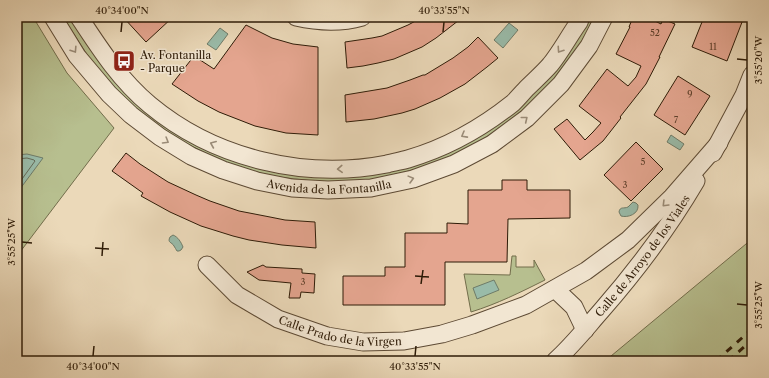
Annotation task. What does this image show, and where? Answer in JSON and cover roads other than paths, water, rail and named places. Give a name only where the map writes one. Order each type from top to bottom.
[{"type":"street","name":"Avenida de la Fontanilla","points":[[53,17],[77,56],[109,94],[131,115],[160,137],[191,156],[230,173],[257,181],[292,188],[328,190],[371,188],[413,179],[454,164],[492,144],[527,118],[561,84],[589,46],[604,17]]},
{"type":"street","name":"Avenida de la Fontanilla","points":[[79,17],[114,70],[150,105],[176,124],[211,143],[248,157],[287,166],[328,170],[368,167],[408,159],[446,145],[481,126],[514,102],[550,65],[581,17]]},
{"type":"street","points":[[296,17],[307,20],[328,21],[352,20],[362,17]]},
{"type":"street","name":"Calle de Arroyo de los Viales","points":[[555,361],[566,351],[613,298],[642,261],[684,202],[748,96],[752,74]]},
{"type":"street","name":"Calle de Arroyo de los Viales","points":[[555,289],[586,271],[628,240],[672,197],[719,143]]},
{"type":"street","name":"Calle Prado de la Virgen","points":[[207,265],[237,295],[278,319],[327,336],[362,342],[404,341],[442,334],[472,325],[526,305],[555,289]]},
{"type":"street","points":[[555,289],[574,307],[585,330]]},
{"type":"water","points":[[509,23],[518,30],[503,48],[494,40]]},
{"type":"water","points":[[220,28],[228,34],[216,50],[207,44]]},
{"type":"water","points":[[671,135],[684,144],[680,150],[667,142]]},
{"type":"water","points":[[27,154],[43,158],[17,193],[17,155]]},
{"type":"water","points":[[633,202],[638,205],[637,211],[630,216],[621,216],[619,212],[620,209],[628,207]]},
{"type":"water","points":[[173,235],[179,240],[183,247],[179,251],[177,251],[169,241],[170,237]]},
{"type":"water","points":[[494,280],[499,290],[477,299],[473,288]]},
{"type":"railway","points":[[716,361],[752,329]]},
{"type":"railway","points":[[728,361],[752,340]]},
{"type":"place","name":"Av. Fontanilla - Parque","points":[[124,61]]}]
